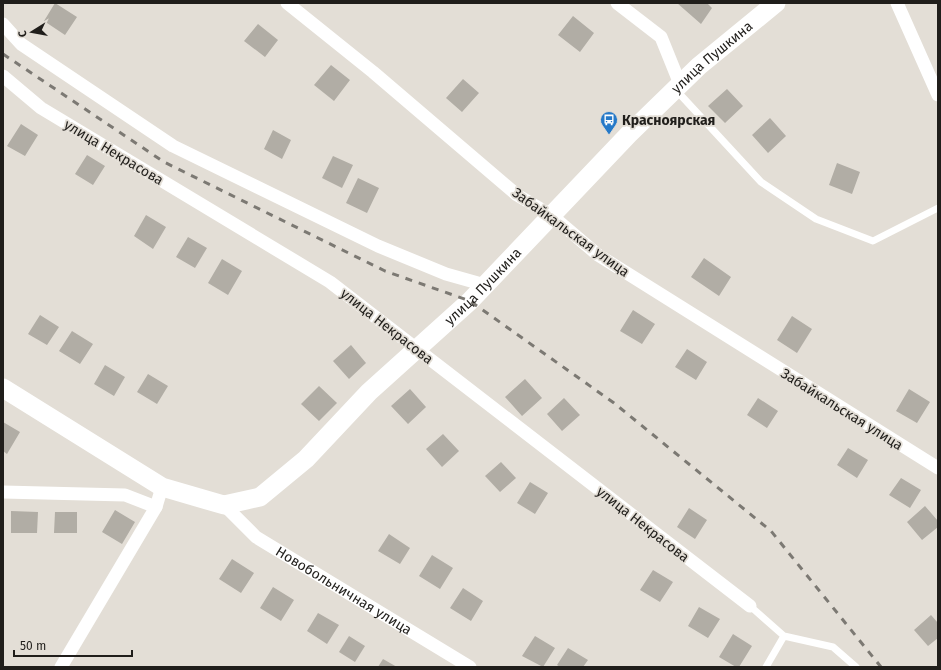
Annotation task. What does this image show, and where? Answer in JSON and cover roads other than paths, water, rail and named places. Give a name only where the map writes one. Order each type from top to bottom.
[{"type":"street","name":"Забайкальская улица","points":[[287,3],[373,72],[517,195],[551,215],[598,255],[938,468]]},
{"type":"street","points":[[617,3],[661,37],[678,87]]},
{"type":"street","name":"улица Пушкина","points":[[162,486],[224,505],[260,497],[306,459],[369,392],[470,301],[629,134],[678,87],[700,66],[776,3]]},
{"type":"street","points":[[897,3],[938,95]]},
{"type":"street","points":[[3,24],[21,44],[173,146],[378,246],[446,274],[485,285]]},
{"type":"street","name":"улица Некрасова","points":[[3,76],[41,108],[330,282],[750,606]]},
{"type":"street","points":[[3,388],[162,486],[156,507],[61,667]]},
{"type":"street","points":[[3,492],[125,495],[156,507]]},
{"type":"street","name":"Новобольничная улица","points":[[224,505],[256,537],[470,667]]},
{"type":"lane","points":[[678,87],[761,182],[816,219],[873,241],[938,208]]},
{"type":"lane","points":[[750,606],[784,636],[832,647],[856,667]]},
{"type":"lane","points":[[766,667],[784,636]]},
{"type":"railway","points":[[3,54],[164,162],[385,271],[470,301],[614,403],[771,531],[881,667]]},
{"type":"place","name":"Красноярская","points":[[609,135]]}]
